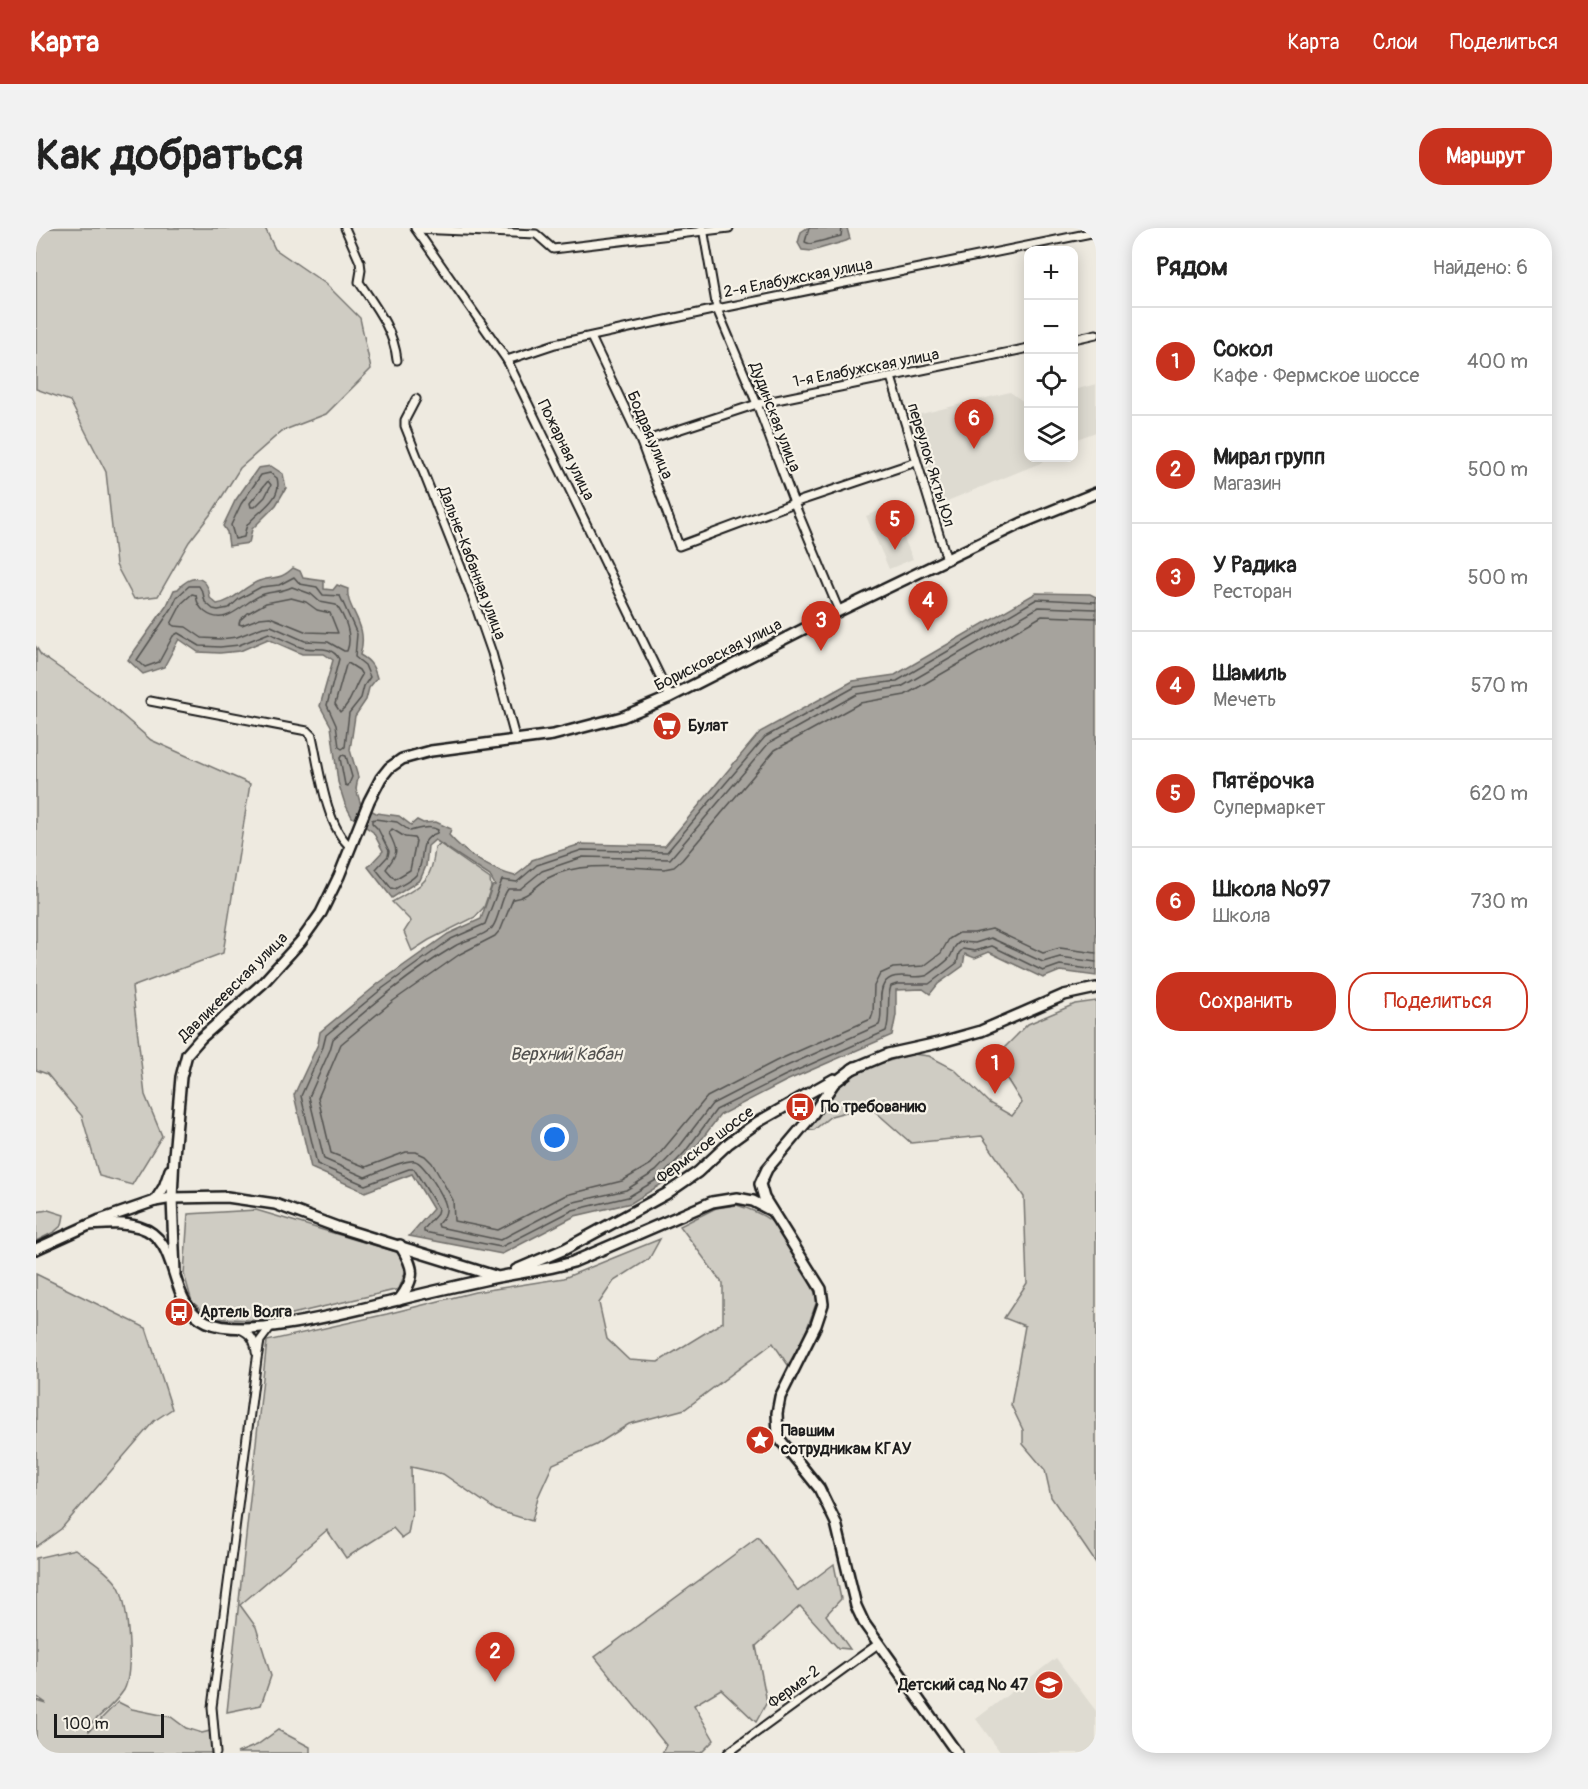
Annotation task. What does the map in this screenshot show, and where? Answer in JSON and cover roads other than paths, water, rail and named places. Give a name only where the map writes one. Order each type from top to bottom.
[{"type":"street","points":[[345,228],[360,262],[359,282],[383,319],[396,348],[397,360]]},
{"type":"street","points":[[415,229],[536,234],[553,249],[729,228]]},
{"type":"street","name":"Пожарная улица","points":[[415,229],[507,360],[670,698]]},
{"type":"street","name":"Дудинская улица","points":[[704,230],[717,309],[839,611]]},
{"type":"street","name":"2-я Елабужская улица","points":[[507,360],[555,344],[1096,232]]},
{"type":"street","points":[[1078,338],[1096,334]]},
{"type":"street","name":"Бодрая улица","points":[[591,337],[641,442],[679,546],[794,503]]},
{"type":"street","name":"1-я Елабужская улица","points":[[641,442],[757,404],[1024,349]]},
{"type":"street","name":"переулок Якты Юл","points":[[891,377],[947,560]]},
{"type":"street","name":"Дальне-Кабанная улица","points":[[416,399],[405,420],[405,426],[470,590],[492,653],[516,741]]},
{"type":"street","points":[[794,503],[916,462]]},
{"type":"street","name":"Борисковская улица","points":[[402,759],[431,751],[553,735],[622,717],[670,698],[839,611],[1022,523],[1096,493]]},
{"type":"street","points":[[150,701],[307,731],[312,736],[330,815],[341,839],[350,846]]},
{"type":"street","name":"Давликеевская улица","points":[[174,1156],[181,1077],[187,1053],[262,984],[301,941],[321,913],[381,778],[389,768],[402,759]]},
{"type":"street","name":"Фермское шоссе","points":[[36,1249],[89,1225],[155,1201],[172,1198],[227,1197],[275,1204],[337,1227],[500,1276],[565,1249],[666,1194],[698,1172],[729,1143],[758,1122],[855,1067],[888,1054],[981,1031],[1064,995],[1096,988]]},
{"type":"street","points":[[855,1067],[834,1083],[810,1118],[767,1169],[760,1184],[764,1198],[821,1289],[823,1304],[816,1325],[780,1396],[777,1413],[778,1437],[819,1488],[836,1522],[856,1606],[878,1644],[957,1753]]},
{"type":"street","points":[[155,1201],[164,1187],[174,1156]]},
{"type":"street","name":"Фермское шоссе","points":[[174,1156],[172,1198],[175,1273]]},
{"type":"street","name":"Фермское шоссе","points":[[89,1225],[118,1223],[145,1229],[163,1246],[175,1273],[182,1297],[193,1313],[209,1323],[238,1328],[326,1317],[500,1276],[555,1268],[573,1263],[712,1202],[737,1198],[753,1201],[773,1211]]},
{"type":"street","points":[[399,1300],[409,1286],[412,1271],[409,1260],[400,1245]]},
{"type":"street","points":[[216,1753],[213,1707],[257,1359],[260,1341],[272,1325]]},
{"type":"street","points":[[238,1328],[249,1334],[255,1341],[257,1359]]},
{"type":"street","name":"Ферма-2","points":[[728,1753],[878,1644]]},
{"type":"water","points":[[807,228],[847,228],[850,239],[812,251],[802,250],[798,243],[801,232]]},
{"type":"water","points":[[271,466],[283,474],[286,488],[276,505],[252,529],[249,543],[229,546],[227,532],[223,526],[235,501],[258,468]]},
{"type":"water","name":"Верхний Кабан","points":[[293,568],[300,571],[303,578],[324,581],[324,589],[333,590],[337,585],[348,589],[350,603],[362,634],[360,655],[372,665],[375,671],[377,678],[369,688],[366,700],[355,716],[350,750],[358,777],[356,789],[361,805],[376,813],[399,816],[411,825],[417,820],[423,823],[436,822],[451,829],[449,835],[471,855],[497,870],[515,876],[532,860],[581,844],[665,846],[760,732],[853,681],[895,675],[1036,593],[1090,594],[1096,597],[1096,976],[1060,971],[1043,978],[989,952],[975,958],[965,954],[963,966],[938,984],[930,994],[923,989],[896,990],[896,1015],[892,1035],[786,1081],[720,1115],[689,1156],[665,1182],[631,1203],[575,1216],[502,1254],[409,1236],[433,1209],[412,1174],[365,1192],[311,1168],[294,1095],[318,1044],[320,1032],[379,983],[448,934],[481,919],[492,886],[495,885],[490,876],[435,840],[428,846],[426,866],[420,880],[392,898],[368,867],[383,851],[373,832],[352,817],[338,782],[331,726],[320,706],[333,660],[324,654],[302,654],[268,639],[240,651],[198,652],[179,639],[164,667],[143,674],[128,660],[167,605],[174,590],[189,580],[203,581],[209,590],[210,598],[217,604],[223,603],[253,584],[264,579],[280,577]]},
{"type":"place","name":"Школа №97","points":[[974,449]]},
{"type":"place","name":"Пятёрочка","points":[[895,550]]},
{"type":"place","name":"Шамиль","points":[[928,631]]},
{"type":"place","name":"У Радика","points":[[821,651]]},
{"type":"place","name":"Булат","points":[[667,726]]},
{"type":"place","name":"Сокол","points":[[995,1094]]},
{"type":"place","name":"По требованию","points":[[800,1107]]},
{"type":"place","name":"Артель Волга","points":[[179,1312]]},
{"type":"place","name":"Павшим сотрудникам КГАУ","points":[[760,1440]]},
{"type":"place","name":"Мирал групп","points":[[495,1682]]},
{"type":"place","name":"Детский сад № 47","points":[[1049,1685]]}]
